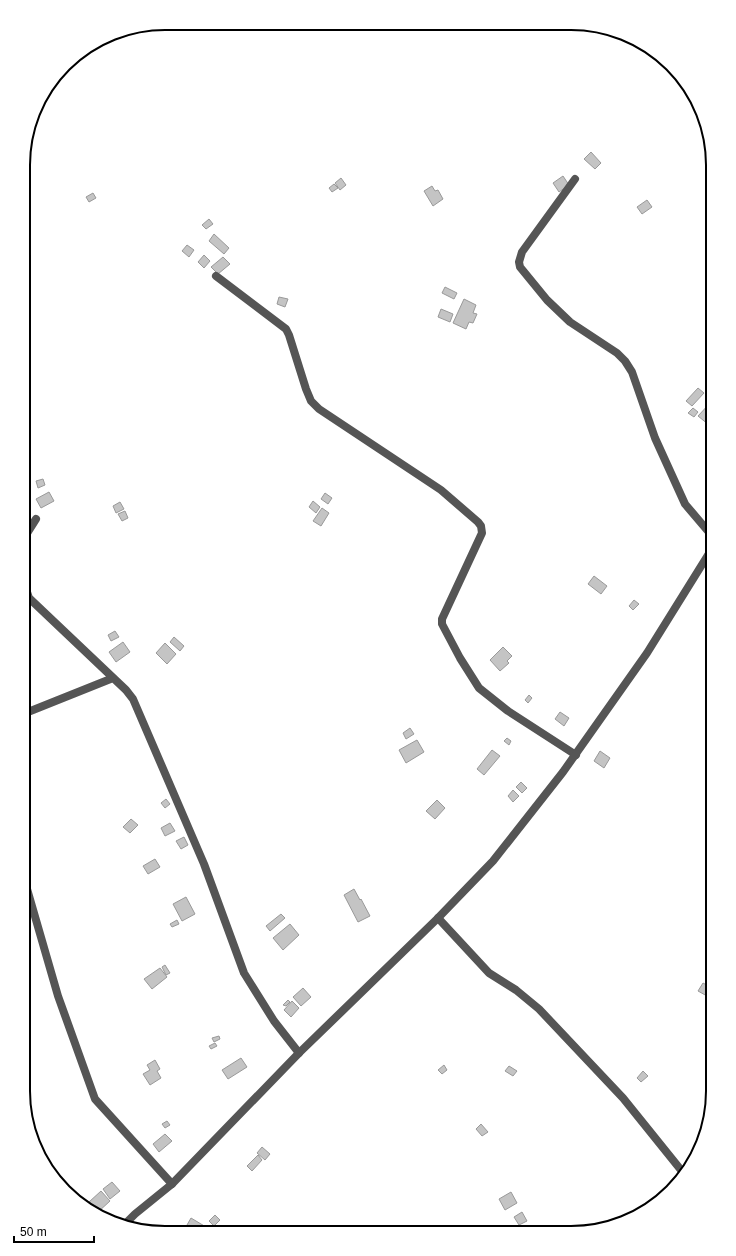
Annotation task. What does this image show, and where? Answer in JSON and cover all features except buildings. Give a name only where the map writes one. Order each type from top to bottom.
[{"type":"street","points":[[575,179],[522,252],[519,262],[520,267],[547,300],[570,322],[617,353],[625,361],[632,372],[655,438],[685,504],[706,529]]},
{"type":"street","points":[[216,276],[286,329],[311,401],[320,409],[441,490],[478,522],[481,526],[482,533],[442,619],[442,624],[460,658],[480,688],[508,711],[576,754]]},
{"type":"street","points":[[30,528],[36,519]]},
{"type":"street","points":[[128,1220],[134,1214],[172,1184],[299,1053],[438,918],[493,862],[576,754],[647,653],[706,558]]},
{"type":"street","points":[[30,599],[126,690],[133,699],[204,864],[244,973],[274,1021],[299,1053]]},
{"type":"street","points":[[30,712],[113,678]]},
{"type":"street","points":[[30,899],[58,996],[95,1099],[172,1184]]},
{"type":"street","points":[[438,918],[489,974],[516,990],[539,1010],[623,1098],[680,1169]]}]
